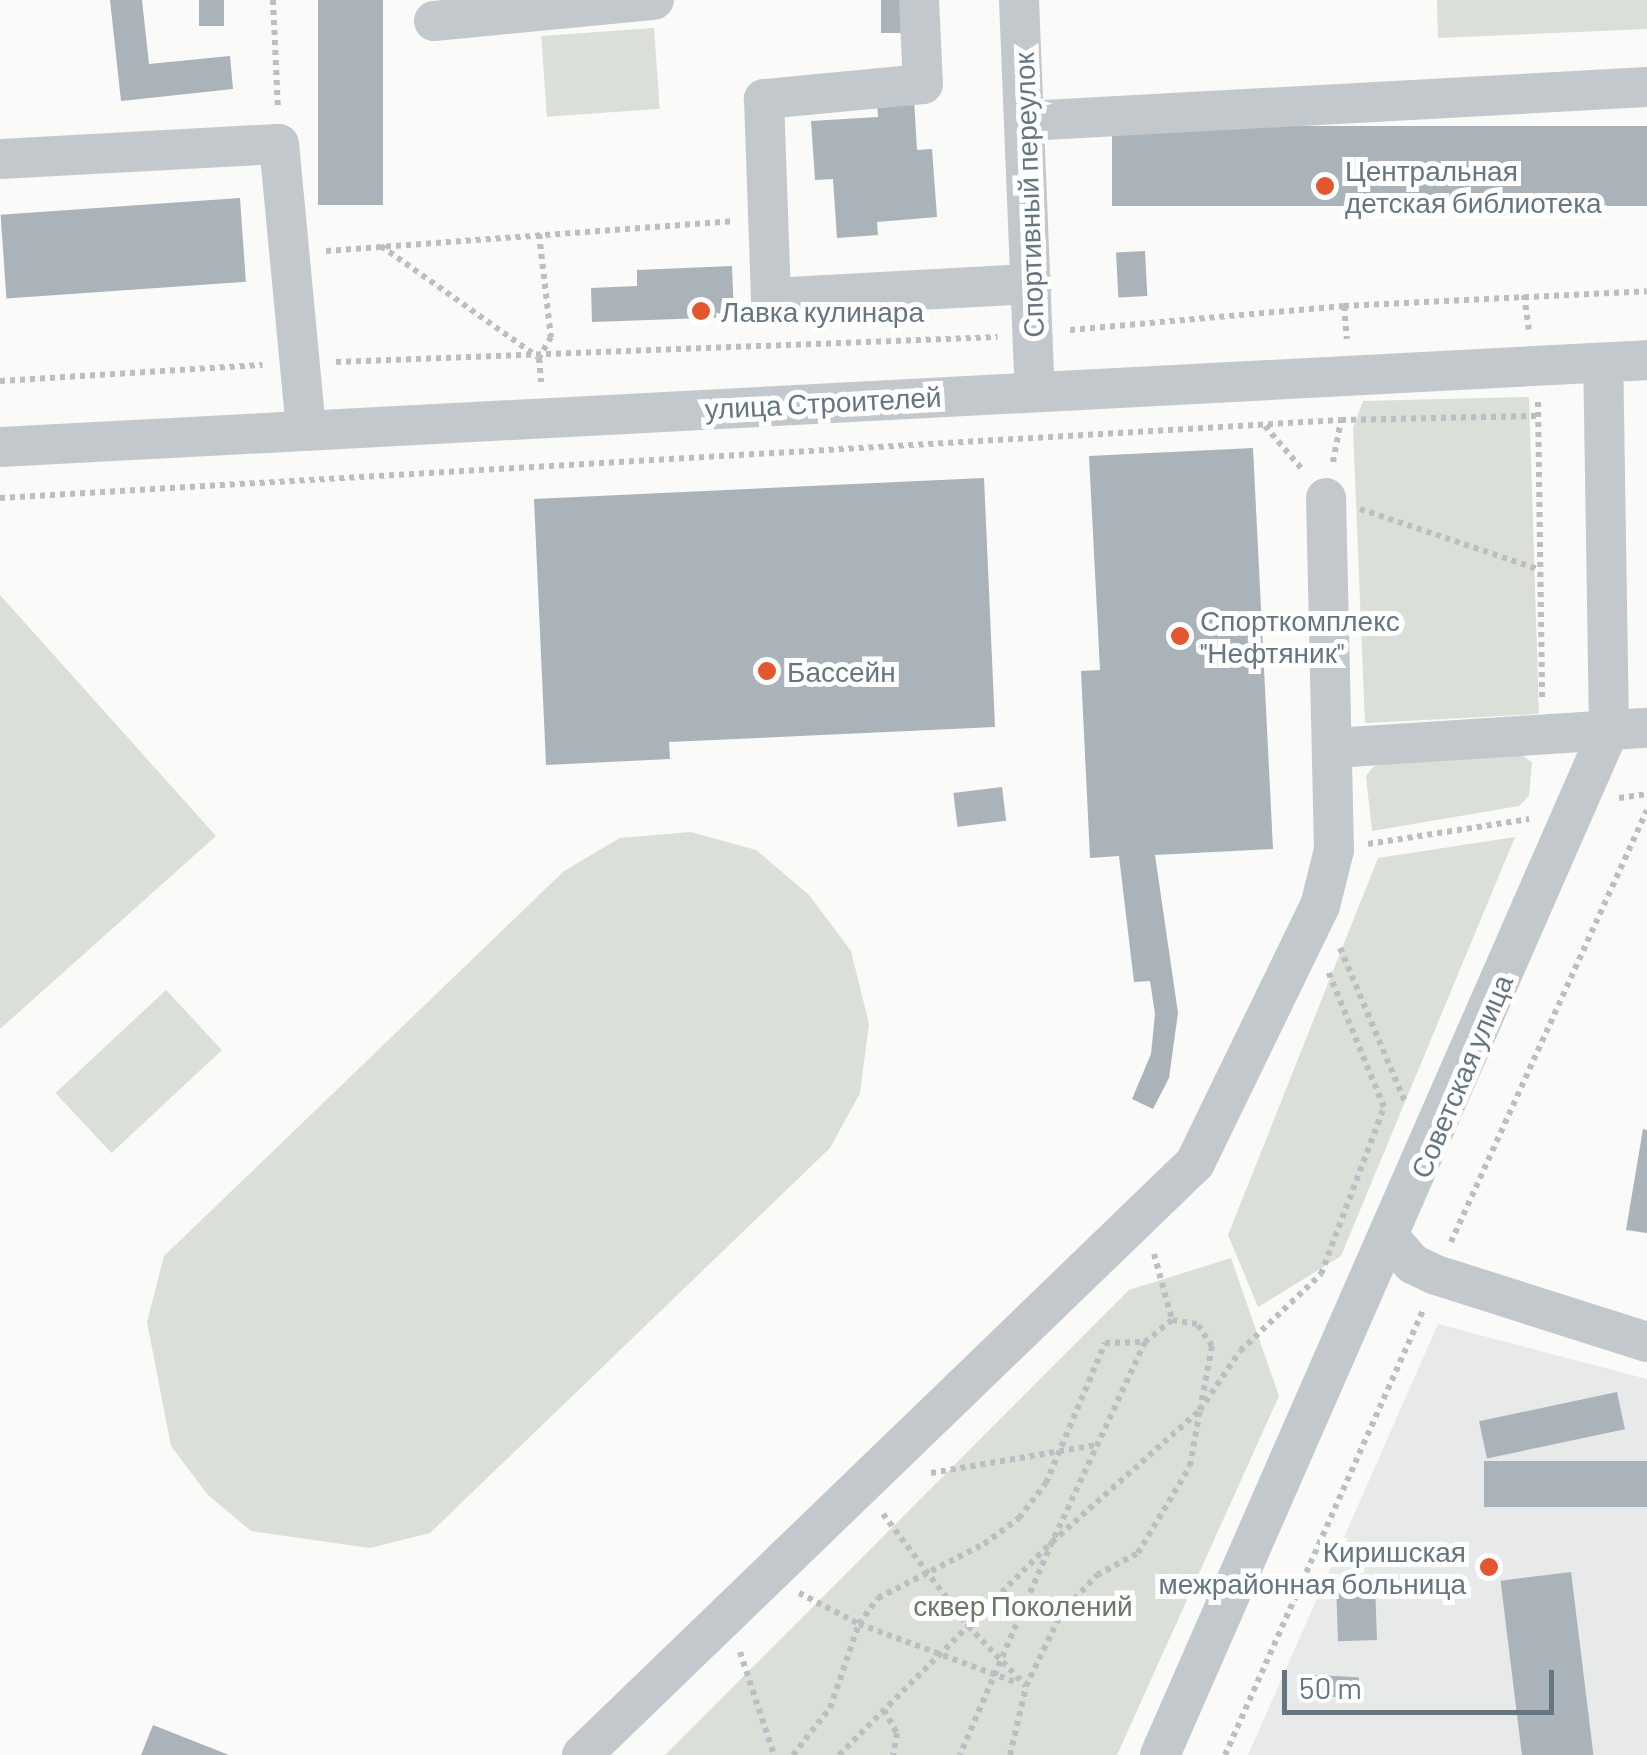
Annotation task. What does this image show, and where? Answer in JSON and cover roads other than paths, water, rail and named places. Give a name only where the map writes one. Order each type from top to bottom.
[{"type":"street","points":[[434,22],[654,0]]},
{"type":"street","points":[[919,0],[924,84],[764,99],[765,218],[771,298],[1032,284]]},
{"type":"street","name":"Спортивный переулок","points":[[1019,0],[1035,390]]},
{"type":"street","points":[[1026,121],[1647,87]]},
{"type":"street","points":[[0,159],[279,144],[306,431]]},
{"type":"street","name":"улица Строителей","points":[[0,447],[1647,360]]},
{"type":"street","name":"Советская улица","points":[[1160,1755],[1579,804],[1628,729],[1603,363]]},
{"type":"street","points":[[582,1755],[1195,1163],[1315,917],[1334,850],[1326,498]]},
{"type":"street","points":[[1334,748],[1628,729]]},
{"type":"street","points":[[1390,1238],[1413,1264],[1436,1275],[1647,1342]]},
{"type":"place","name":"Центральная детская библиотека","points":[[1325,186]]},
{"type":"place","name":"Лавка кулинара","points":[[701,311]]},
{"type":"place","name":"Спорткомплекс \"Нефтяник\"","points":[[1180,636]]},
{"type":"place","name":"Бассейн","points":[[767,671]]},
{"type":"place","name":"Киришская межрайонная больница","points":[[1489,1567]]},
{"type":"park label","name":"сквер Поколений","points":[[1023,1605]]}]
